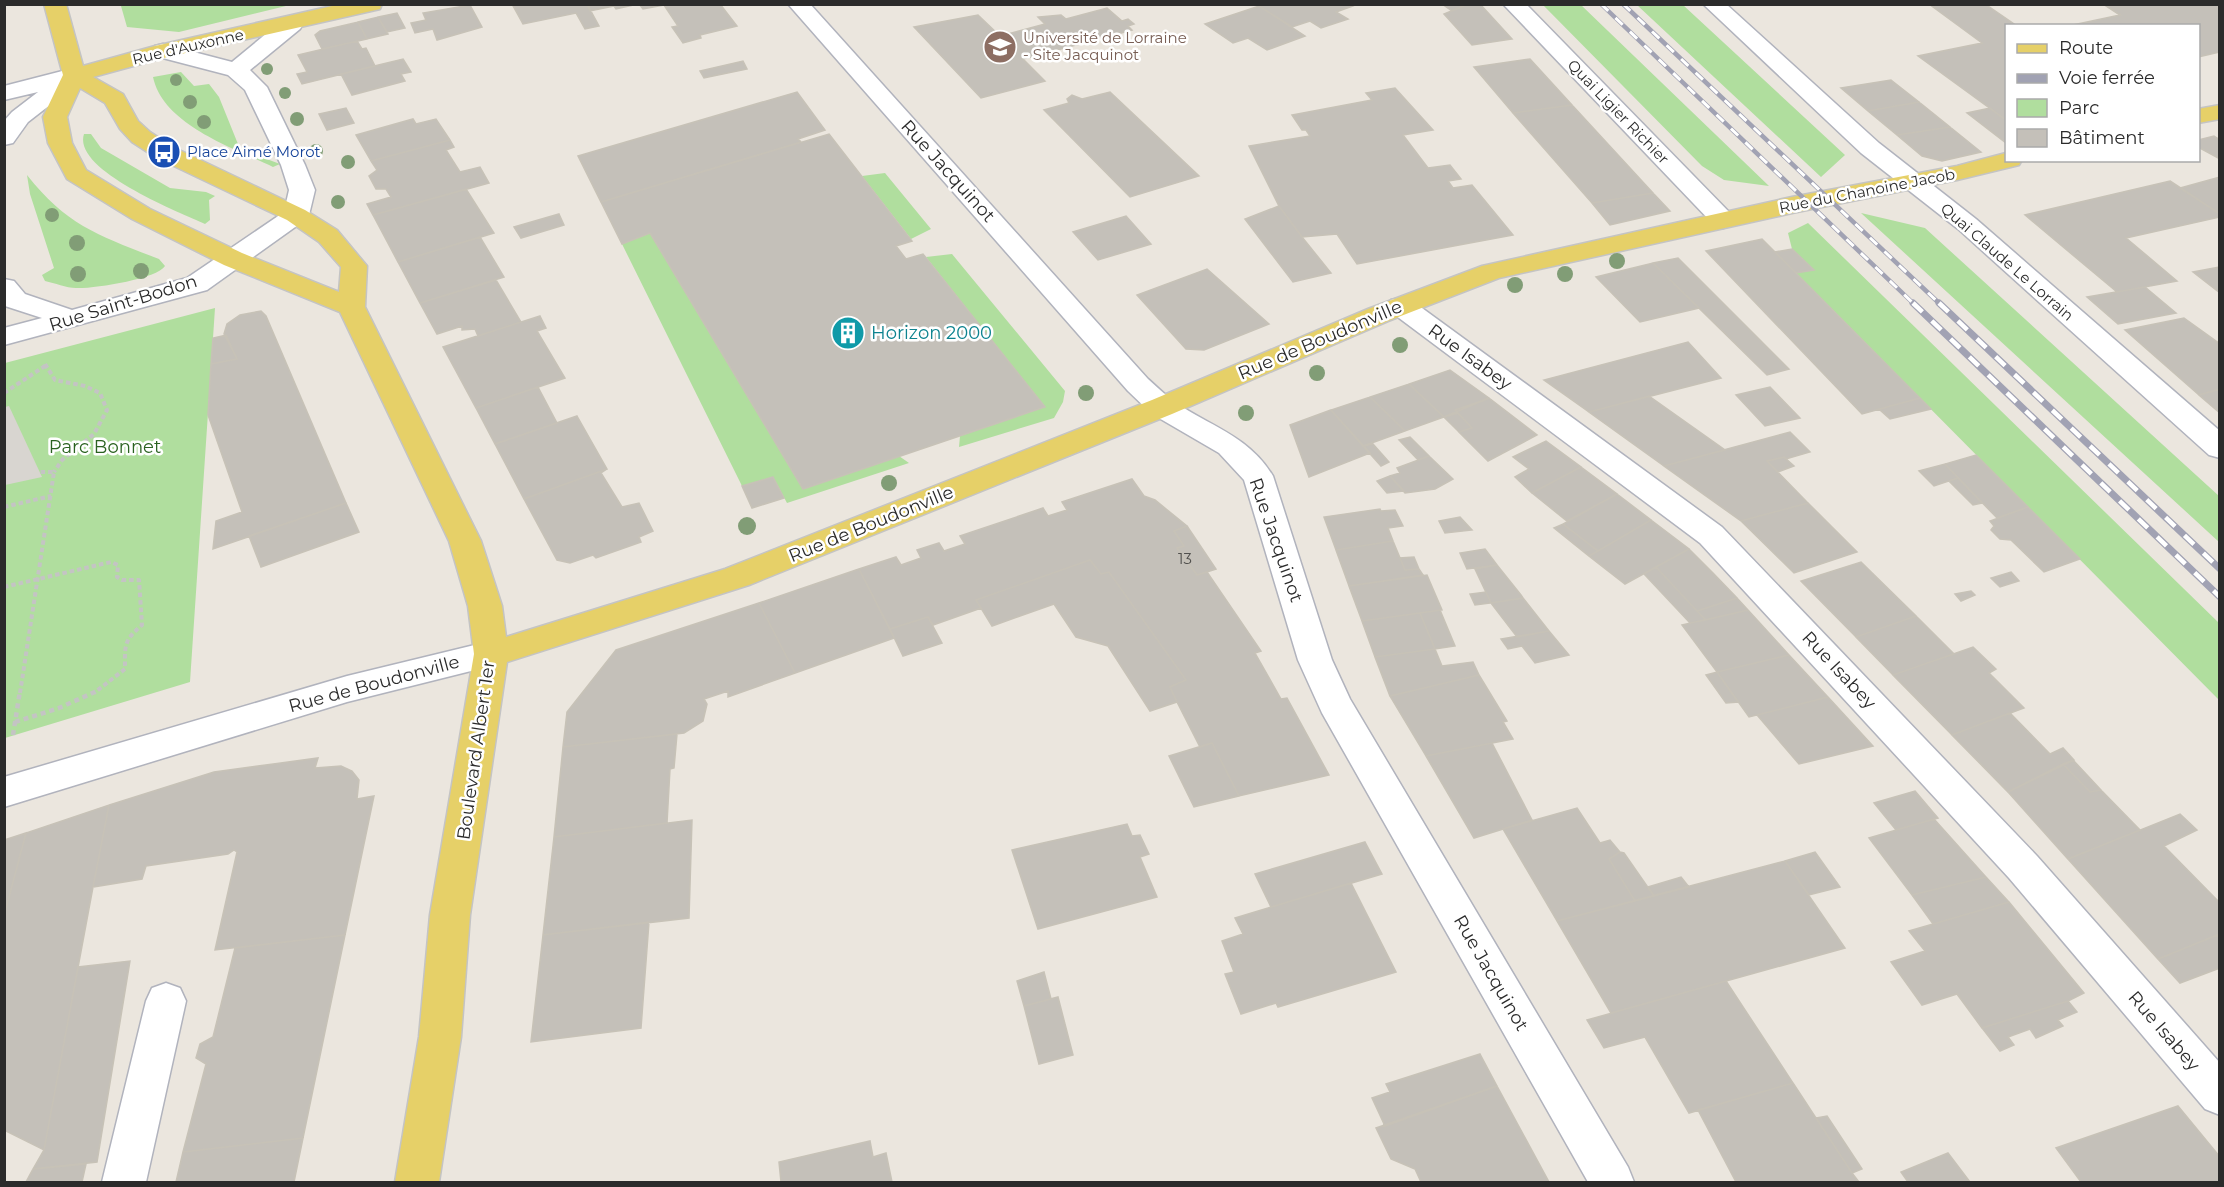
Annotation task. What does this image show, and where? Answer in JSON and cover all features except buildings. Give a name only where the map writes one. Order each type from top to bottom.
[{"type":"main road","points":[[55,4],[74,75],[55,117],[60,143],[76,174],[141,214],[233,259],[351,307],[354,266],[328,236],[296,215],[156,147],[128,124],[115,99],[74,75]]},
{"type":"main road","name":"Rue d'Auxonne","points":[[74,75],[163,51],[292,24],[372,4]]},
{"type":"main road","points":[[2200,117],[2220,112]]},
{"type":"main road","name":"Rue du Chanoine Jacob","points":[[1723,220],[2005,161]]},
{"type":"main road","name":"Rue de Boudonville","points":[[491,654],[737,577],[1162,407],[1401,306],[1491,272],[1723,220]]},
{"type":"main road","name":"Boulevard Albert 1er","points":[[351,307],[465,541],[486,606],[491,654],[450,915],[440,1037],[417,1182]]},
{"type":"street","name":"Rue Jacquinot","points":[[798,4],[1138,385],[1162,407],[1230,446],[1258,476],[1315,660],[1334,703],[1612,1182]]},
{"type":"street","name":"Quai Ligier Richier","points":[[1514,4],[1723,220]]},
{"type":"street","name":"Quai Claude Le Lorrain","points":[[1713,4],[1870,148],[1973,230],[2220,448]]},
{"type":"street","points":[[236,70],[292,24]]},
{"type":"street","points":[[163,51],[236,70],[255,87],[293,165],[302,190],[296,215]]},
{"type":"street","name":"Rue d'Auxonne","points":[[4,93],[74,75]]},
{"type":"street","points":[[4,138],[20,117],[74,75]]},
{"type":"street","name":"Rue Saint-Bodon","points":[[4,337],[197,284],[296,215]]},
{"type":"street","points":[[4,287],[15,300],[72,319]]},
{"type":"street","name":"Rue Isabey","points":[[1401,306],[1711,535],[2024,867],[2220,1095]]},
{"type":"street","name":"Rue de Boudonville","points":[[4,792],[347,689],[491,654]]},
{"type":"street","points":[[124,1182],[166,1001]]},
{"type":"path","points":[[14,735],[54,472],[57,464],[84,444],[102,426],[107,410],[102,395],[92,388],[58,382],[50,376],[45,366],[40,327]]},
{"type":"path","points":[[4,393],[45,366]]},
{"type":"path","points":[[40,472],[54,472]]},
{"type":"path","points":[[4,507],[51,496]]},
{"type":"path","points":[[4,587],[111,562],[118,565],[117,577],[122,580],[139,580],[142,625],[129,636],[125,644],[125,669],[114,681],[77,703],[15,722]]},
{"type":"green space","points":[[123,4],[290,5],[179,32],[127,27],[121,6]]},
{"type":"green space","points":[[1543,5],[1581,5],[1769,186],[1724,180],[1702,166]]},
{"type":"green space","points":[[1637,5],[1683,5],[1845,155],[1821,177]]},
{"type":"green space","points":[[181,72],[194,86],[209,84],[219,97],[240,149],[280,164],[273,167],[221,143],[185,122],[170,109],[159,94],[153,77]]},
{"type":"green space","points":[[84,134],[91,134],[101,148],[170,188],[206,192],[215,196],[209,200],[210,220],[205,224],[173,210],[110,175],[94,162],[85,148]]},
{"type":"green space","points":[[885,173],[931,229],[911,239],[862,176]]},
{"type":"green space","points":[[27,175],[56,206],[86,228],[159,259],[165,266],[160,271],[138,279],[96,287],[72,288],[45,281],[42,275],[54,268],[30,194]]},
{"type":"green space","points":[[1861,213],[1925,228],[2219,496],[2219,542]]},
{"type":"green space","points":[[1808,223],[2219,623],[2219,700],[1796,273],[1813,270],[1792,249],[1788,233]]},
{"type":"green space","points":[[650,233],[909,463],[787,503],[773,477],[742,486],[622,244]]},
{"type":"green space","points":[[952,254],[1065,391],[1063,402],[1054,418],[959,447],[960,436],[1044,407],[926,257]]},
{"type":"green space","name":"Parc Bonnet","points":[[215,308],[190,682],[5,738],[5,363]]},
{"type":"shaded area","points":[[9,406],[42,477],[5,485],[5,407]]},
{"type":"railway","points":[[1601,4],[1915,305]]},
{"type":"railway","points":[[1623,4],[1941,305]]},
{"type":"railway","points":[[1913,303],[2220,597]]},
{"type":"railway","points":[[1939,303],[2220,569]]},
{"type":"place","name":"Université de Lorraine - Site Jacquinot","points":[[1000,47]]},
{"type":"place","name":"Place Aimé Morot","points":[[164,152]]},
{"type":"place","name":"Horizon 2000","points":[[848,333]]}]
